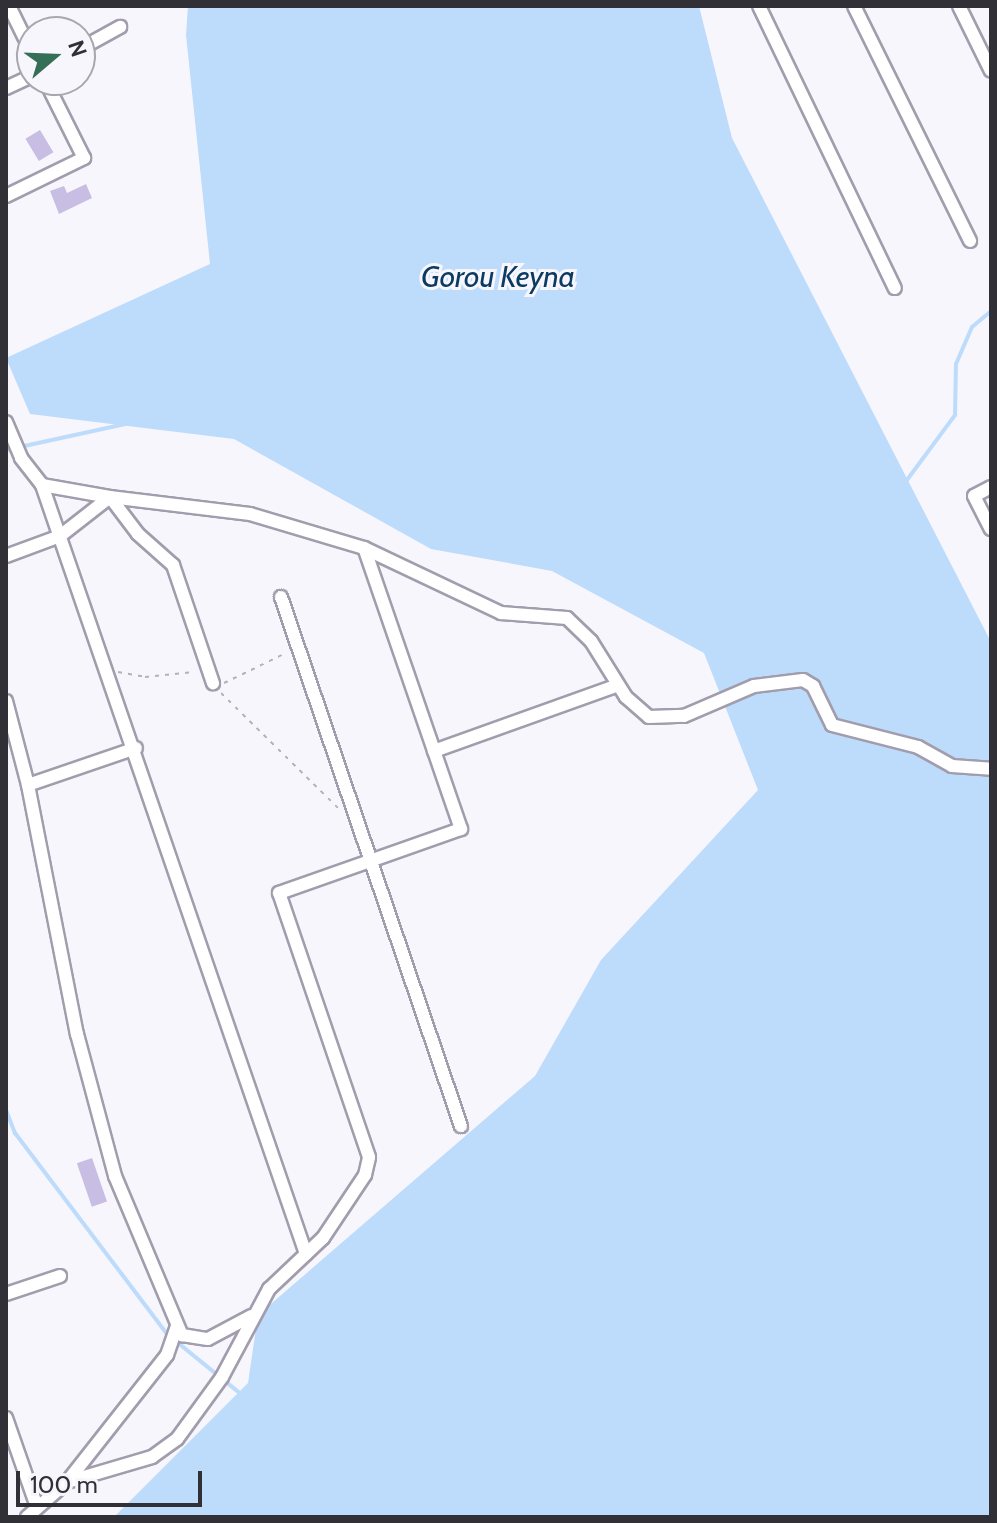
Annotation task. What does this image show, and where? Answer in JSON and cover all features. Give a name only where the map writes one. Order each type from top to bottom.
[{"type":"street","points":[[759,6],[895,288]]},
{"type":"street","points":[[854,6],[970,241]]},
{"type":"street","points":[[959,6],[991,71]]},
{"type":"street","points":[[96,40],[120,27]]},
{"type":"street","points":[[6,196],[84,158],[53,96]]},
{"type":"street","points":[[6,422],[20,454],[42,485],[136,748],[306,1254]]},
{"type":"street","points":[[6,459],[20,454]]},
{"type":"street","points":[[42,485],[110,497],[250,514],[364,548],[501,613],[567,618],[591,641],[618,685],[649,717],[666,720],[754,686],[803,680],[813,686],[832,725],[918,747],[952,766],[991,769]]},
{"type":"street","points":[[991,487],[974,496],[991,529]]},
{"type":"street","points":[[6,556],[60,536],[110,497]]},
{"type":"street","points":[[110,497],[138,534],[173,565],[213,683]]},
{"type":"street","points":[[67,1482],[166,1448],[222,1377],[269,1289],[306,1254],[352,1201],[369,1157],[279,893],[461,829],[364,548]]},
{"type":"street","points":[[281,597],[461,1126]]},
{"type":"street","points":[[434,751],[618,685]]},
{"type":"street","points":[[6,701],[28,785],[77,1034],[115,1176],[177,1326],[188,1339],[208,1339],[253,1315]]},
{"type":"street","points":[[28,785],[136,748]]},
{"type":"street","points":[[6,1294],[60,1276]]},
{"type":"street","points":[[27,1517],[67,1482],[167,1355],[177,1326]]},
{"type":"street","points":[[6,1418],[37,1507]]},
{"type":"path","points":[[213,683],[235,711],[343,813]]},
{"type":"water","name":"Gorou Keyna","points":[[188,6],[699,6],[732,138],[991,642],[991,1517],[114,1517],[248,1383],[258,1315],[535,1076],[601,960],[758,790],[704,653],[552,571],[431,549],[234,439],[30,414],[6,358],[210,264],[186,35]]},
{"type":"building","points":[[40,130],[53,152],[39,161],[25,139]]},
{"type":"building","points":[[86,184],[92,198],[59,214],[50,191],[64,186],[67,193]]},
{"type":"building","points":[[92,1158],[107,1201],[92,1207],[77,1163]]},
{"type":"waterway","points":[[904,484],[955,415],[956,364],[972,327],[991,311]]},
{"type":"waterway","points":[[6,450],[125,424]]},
{"type":"waterway","points":[[6,1110],[15,1133],[167,1334],[242,1395]]}]
